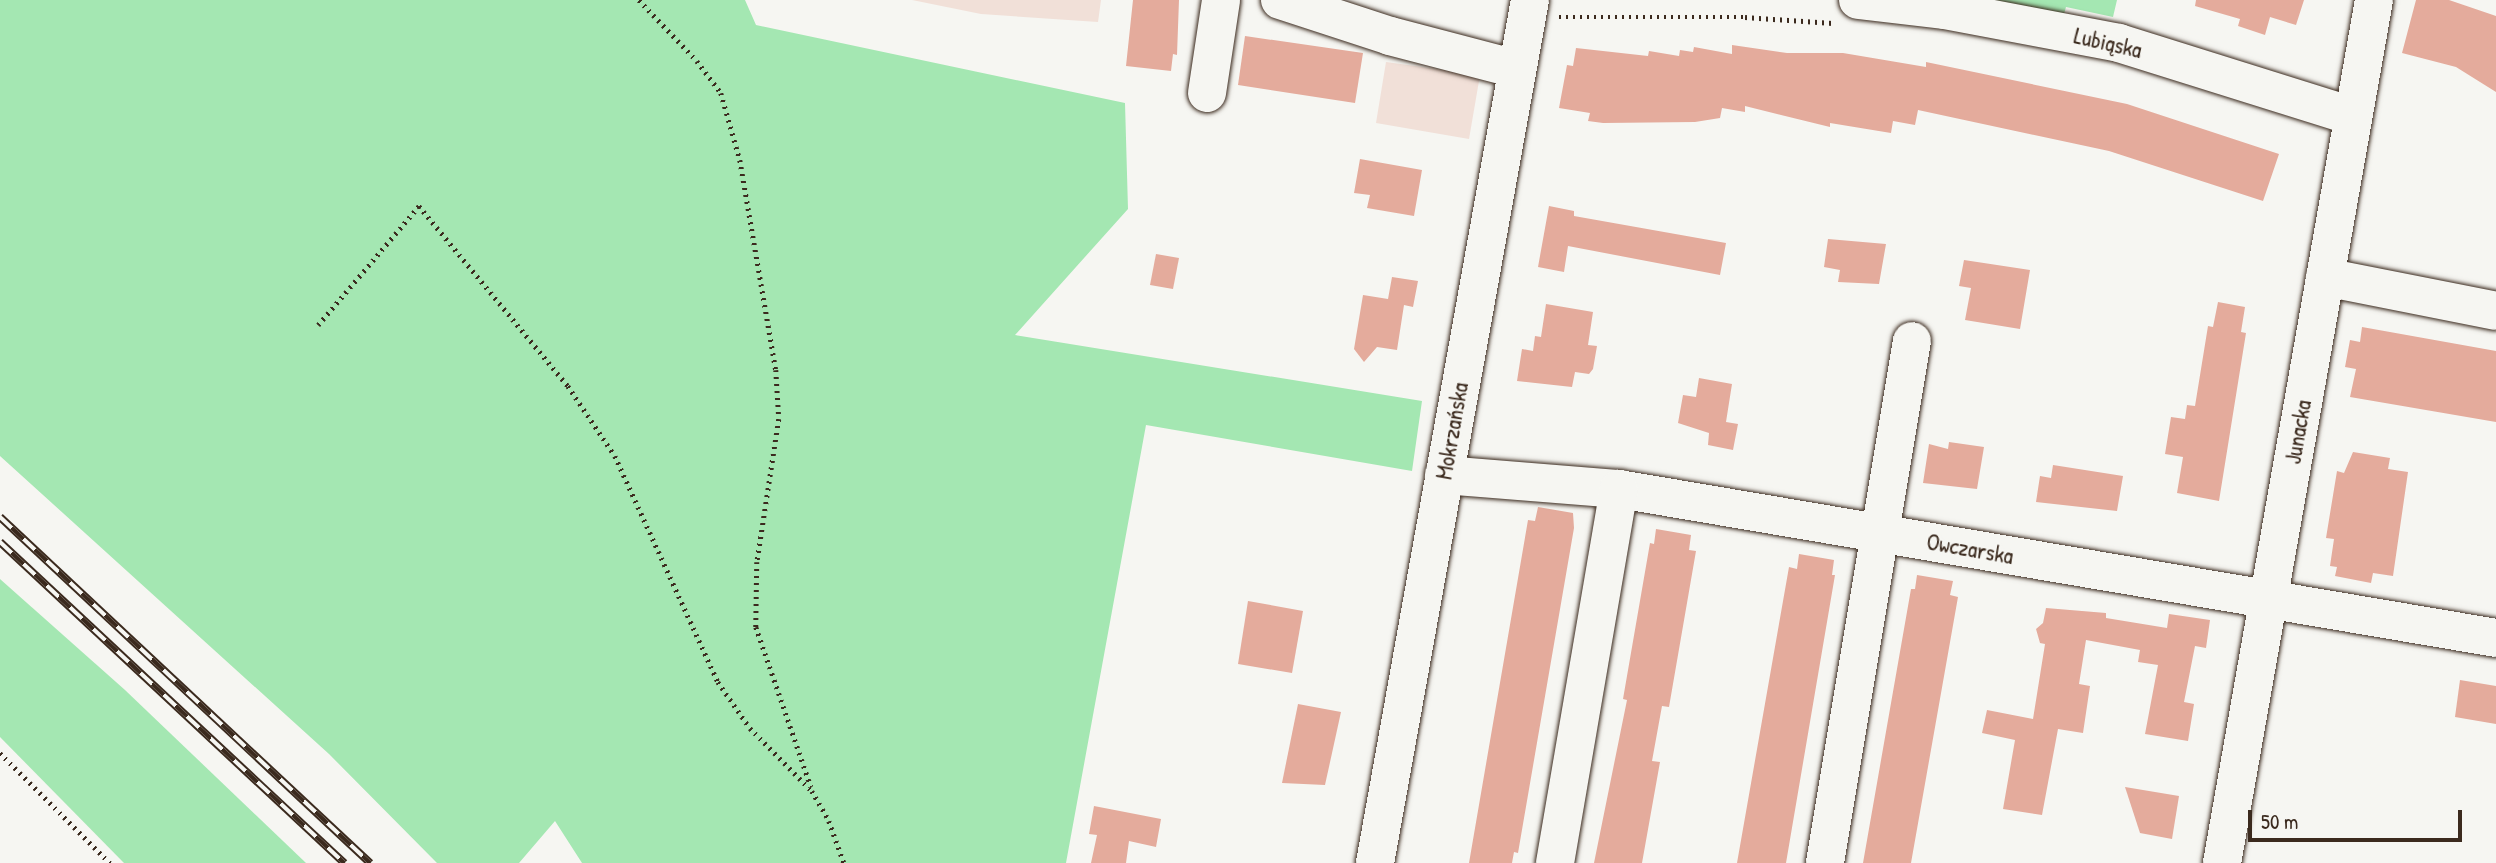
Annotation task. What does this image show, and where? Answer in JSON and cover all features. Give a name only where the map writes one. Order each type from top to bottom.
[{"type":"street","points":[[1207,93],[1221,0]]},
{"type":"street","points":[[1280,0],[1390,36],[1517,69]]},
{"type":"street","name":"Junacka","points":[[2222,863],[2374,0]]},
{"type":"street","name":"Mokrzańska","points":[[1374,863],[1528,9]]},
{"type":"street","name":"Lubiąska","points":[[1849,12],[1945,10],[2119,43],[2352,116]]},
{"type":"street","points":[[2325,277],[2496,311]]},
{"type":"street","points":[[1825,863],[1882,534],[1912,341]]},
{"type":"street","name":"Owczarska","points":[[1444,475],[1619,489],[2496,638]]},
{"type":"street","points":[[1555,863],[1619,489]]},
{"type":"path","points":[[639,0],[697,61],[720,93],[740,160],[768,318],[779,419],[757,562],[755,627],[812,792],[829,821],[844,863]]},
{"type":"path","points":[[1528,9],[1745,17],[1849,12]]},
{"type":"path","points":[[318,325],[419,205],[589,417],[636,495],[729,701],[812,792]]},
{"type":"path","points":[[0,753],[110,863]]},
{"type":"shaded area","points":[[912,0],[1101,0],[1098,22],[981,14]]},
{"type":"shaded area","points":[[1386,62],[1480,75],[1469,139],[1376,123]]},
{"type":"green space","points":[[0,0],[745,0],[756,25],[1125,103],[1128,209],[1015,335],[1422,401],[1412,471],[1146,425],[1066,863],[582,863],[555,821],[519,863],[437,863],[329,754],[0,456]]},
{"type":"green space","points":[[1959,0],[2117,0],[2113,17],[2066,7],[2064,14]]},
{"type":"green space","points":[[0,579],[125,690],[306,863],[124,863],[0,737]]},
{"type":"building","points":[[1133,0],[1179,0],[1177,55],[1173,54],[1171,71],[1126,66]]},
{"type":"building","points":[[2196,0],[2304,0],[2296,25],[2270,17],[2265,35],[2238,26],[2240,19],[2195,6]]},
{"type":"building","points":[[2416,0],[2449,0],[2496,16],[2496,92],[2456,67],[2402,53]]},
{"type":"building","points":[[1245,36],[1363,53],[1355,103],[1238,85]]},
{"type":"building","points":[[1732,45],[1787,53],[1843,53],[1926,67],[1926,62],[2127,104],[2279,154],[2263,201],[2109,151],[1918,110],[1915,125],[1893,121],[1891,133],[1830,123],[1830,127],[1745,106],[1745,112],[1722,108],[1720,118],[1695,122],[1603,123],[1588,121],[1590,113],[1559,108],[1567,65],[1573,66],[1576,48],[1648,56],[1649,51],[1679,56],[1680,50],[1693,52],[1694,47],[1732,54]]},
{"type":"building","points":[[1360,159],[1422,170],[1414,216],[1367,208],[1370,195],[1354,193]]},
{"type":"building","points":[[1549,206],[1574,211],[1574,216],[1726,243],[1720,275],[1568,246],[1564,272],[1538,267]]},
{"type":"building","points":[[1828,239],[1886,244],[1879,284],[1838,282],[1840,270],[1824,267]]},
{"type":"building","points":[[1156,254],[1179,258],[1173,289],[1150,285]]},
{"type":"building","points":[[1964,260],[2030,270],[2020,329],[1965,320],[1971,288],[1959,286]]},
{"type":"building","points":[[1392,277],[1418,281],[1413,307],[1404,305],[1397,350],[1377,347],[1364,362],[1354,349],[1363,295],[1388,299]]},
{"type":"building","points":[[2218,302],[2245,307],[2241,332],[2246,333],[2219,501],[2177,493],[2183,457],[2165,454],[2171,417],[2185,419],[2187,405],[2195,406],[2208,326],[2213,327]]},
{"type":"building","points":[[1546,304],[1593,312],[1588,345],[1597,346],[1593,369],[1589,374],[1575,372],[1572,387],[1517,381],[1522,349],[1533,351],[1535,336],[1541,337]]},
{"type":"building","points":[[2362,327],[2496,351],[2496,422],[2350,397],[2356,369],[2345,367],[2350,340],[2360,342]]},
{"type":"building","points":[[1699,378],[1732,384],[1726,422],[1738,424],[1733,450],[1708,445],[1709,433],[1678,423],[1683,395],[1696,397]]},
{"type":"building","points":[[1949,442],[1984,447],[1977,489],[1923,483],[1929,444],[1948,449]]},
{"type":"building","points":[[2353,452],[2390,458],[2388,469],[2408,472],[2393,576],[2373,573],[2371,583],[2335,576],[2337,567],[2330,566],[2334,539],[2326,538],[2337,471],[2344,473]]},
{"type":"building","points":[[2053,465],[2123,476],[2117,511],[2036,502],[2040,476],[2051,478]]},
{"type":"building","points":[[1538,507],[1573,513],[1574,528],[1518,853],[1514,852],[1512,863],[1469,863],[1528,520],[1535,521]]},
{"type":"building","points":[[1656,529],[1691,535],[1689,550],[1696,551],[1669,707],[1662,706],[1652,761],[1660,762],[1642,863],[1594,863],[1627,700],[1623,699],[1650,543],[1654,544]]},
{"type":"building","points":[[1799,554],[1834,560],[1832,575],[1835,575],[1786,863],[1737,863],[1789,567],[1797,569]]},
{"type":"building","points":[[1917,575],[1953,581],[1950,595],[1958,597],[1911,863],[1863,863],[1911,589],[1915,589]]},
{"type":"building","points":[[1248,601],[1303,611],[1292,673],[1238,664]]},
{"type":"building","points":[[2046,608],[2106,613],[2106,618],[2167,628],[2169,614],[2210,620],[2206,648],[2195,646],[2184,702],[2194,704],[2188,741],[2145,734],[2158,665],[2138,662],[2140,650],[2086,640],[2079,684],[2090,686],[2083,733],[2058,729],[2042,815],[2003,809],[2015,740],[1982,733],[1987,710],[2033,719],[2045,644],[2040,643],[2036,629],[2043,623]]},
{"type":"building","points":[[2460,680],[2496,686],[2496,724],[2455,717]]},
{"type":"building","points":[[1298,704],[1341,712],[1325,785],[1282,783]]},
{"type":"building","points":[[2125,787],[2179,796],[2172,839],[2140,833]]},
{"type":"building","points":[[1094,806],[1161,819],[1156,847],[1129,841],[1126,863],[1091,863],[1097,835],[1089,834]]},
{"type":"railway","points":[[0,517],[370,863]]},
{"type":"railway","points":[[0,542],[344,863]]}]
